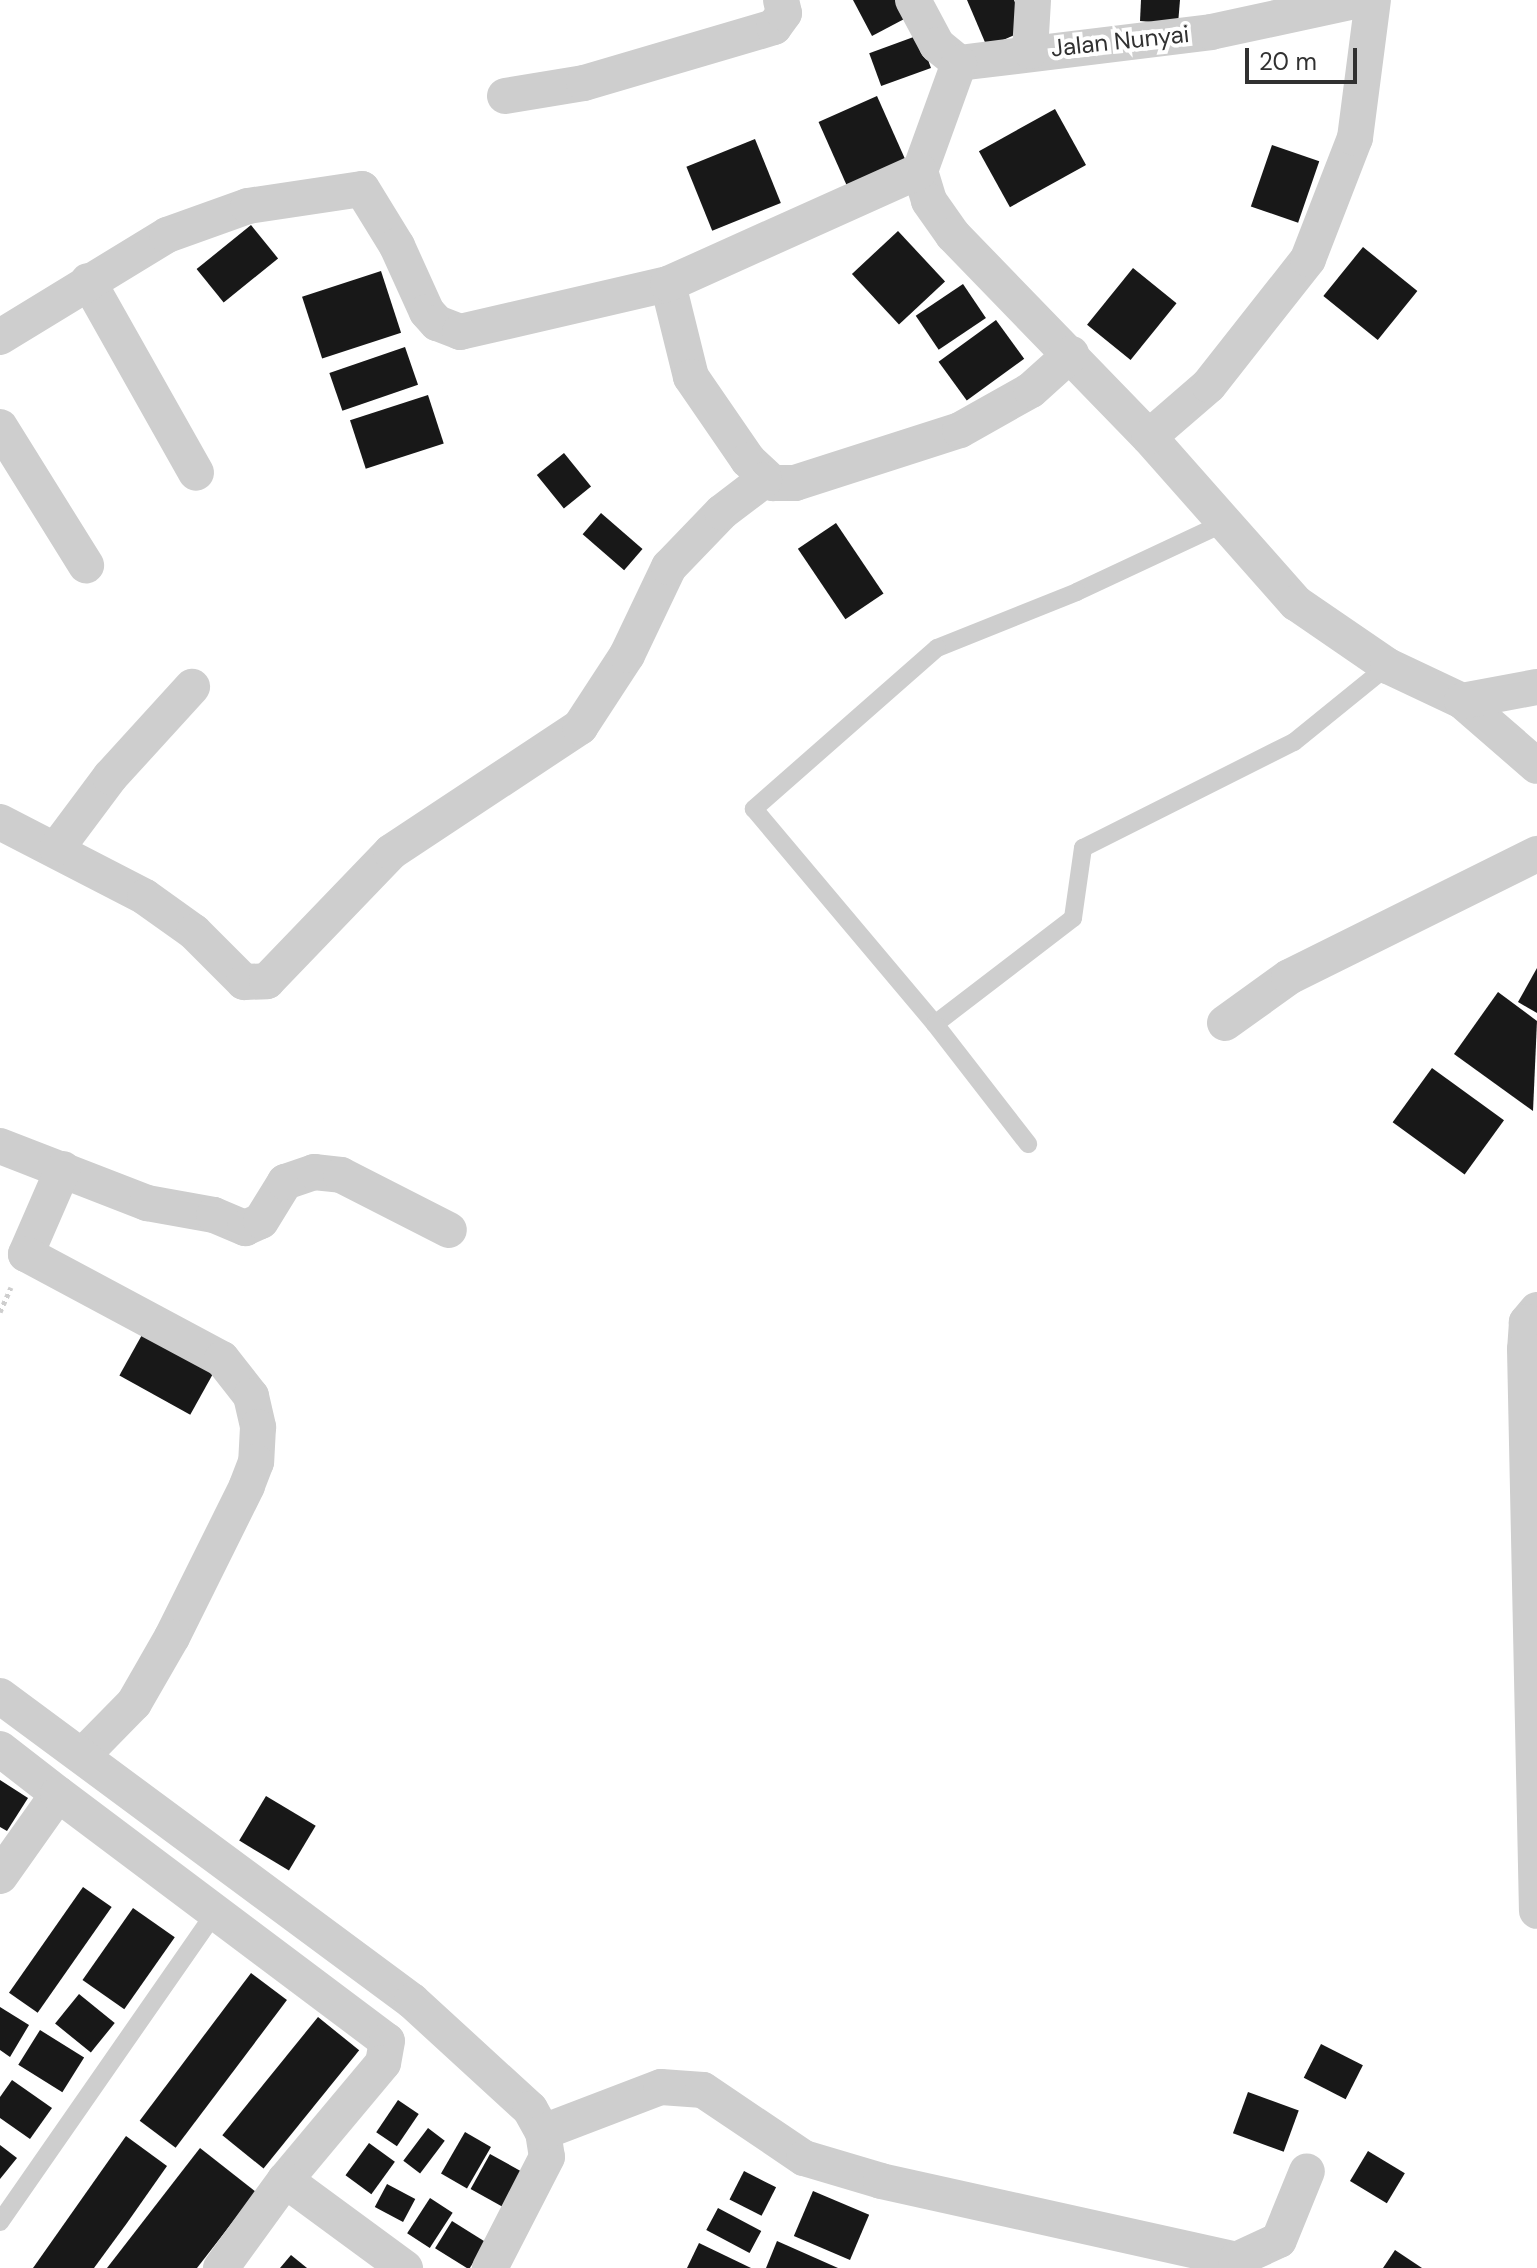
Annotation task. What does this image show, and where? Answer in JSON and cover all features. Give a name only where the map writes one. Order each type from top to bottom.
[{"type":"street","points":[[505,96],[584,83],[774,27],[784,13],[781,0]]},
{"type":"street","points":[[913,0],[937,45],[959,63],[920,171],[939,219],[1149,437],[1296,603],[1388,666],[1462,701],[1537,766]]},
{"type":"street","points":[[1030,51],[1033,0]]},
{"type":"street","name":"Jalan Nunyai","points":[[959,63],[1212,16],[1359,0]]},
{"type":"street","points":[[1149,437],[1209,385],[1308,259],[1355,138],[1373,0]]},
{"type":"street","points":[[0,337],[88,281],[197,220],[248,206],[362,189],[397,246],[427,312],[446,328],[478,331],[668,284],[920,171]]},
{"type":"street","points":[[88,281],[196,473]]},
{"type":"street","points":[[668,284],[691,377],[764,480]]},
{"type":"street","points":[[0,822],[33,842],[57,848],[157,906],[194,932],[244,982],[267,981],[353,885],[391,852],[580,727],[627,655],[669,567],[722,512],[764,480],[795,483],[960,430],[1031,390],[1071,354]]},
{"type":"street","points":[[0,427],[86,565]]},
{"type":"street","points":[[57,848],[110,777],[192,687]]},
{"type":"street","points":[[1462,701],[1537,687]]},
{"type":"street","points":[[1225,1023],[1289,977],[1537,854]]},
{"type":"street","points":[[0,1146],[147,1203],[214,1215],[245,1228],[261,1221],[292,1177],[328,1172],[353,1180],[449,1230]]},
{"type":"street","points":[[63,1169],[26,1254],[222,1359],[251,1396],[258,1427],[256,1462],[247,1486],[172,1637],[134,1703],[82,1756]]},
{"type":"street","points":[[1537,1310],[1527,1322],[1525,1349],[1537,1911]]},
{"type":"street","points":[[0,1696],[412,2001],[530,2109],[543,2132],[547,2157],[490,2268]]},
{"type":"street","points":[[0,1749],[215,1913],[381,2034],[388,2045],[383,2063],[285,2180],[221,2268]]},
{"type":"street","points":[[0,1876],[58,1794]]},
{"type":"street","points":[[543,2132],[661,2087],[703,2090],[804,2158],[881,2181],[1236,2260],[1279,2240],[1307,2171]]},
{"type":"street","points":[[285,2180],[405,2268]]},
{"type":"lane","points":[[1028,1144],[935,1024],[754,809],[937,648],[1077,592],[1224,523]]},
{"type":"lane","points":[[935,1024],[1073,918],[1083,848],[1294,742],[1388,666]]},
{"type":"lane","points":[[0,2222],[215,1913]]},
{"type":"building","points":[[853,0],[898,0],[908,17],[872,36]]},
{"type":"building","points":[[967,0],[1014,0],[1026,30],[987,47]]},
{"type":"building","points":[[1141,0],[1180,0],[1178,24],[1140,21]]},
{"type":"building","points":[[919,35],[931,68],[881,86],[869,53]]},
{"type":"building","points":[[877,96],[905,160],[847,186],[819,122]]},
{"type":"building","points":[[1055,109],[1086,165],[1010,207],[979,151]]},
{"type":"building","points":[[755,139],[781,203],[712,231],[686,167]]},
{"type":"building","points":[[1272,145],[1319,161],[1298,223],[1251,206]]},
{"type":"building","points":[[251,225],[278,258],[224,302],[197,269]]},
{"type":"building","points":[[898,231],[945,281],[899,324],[852,274]]},
{"type":"building","points":[[1363,247],[1417,291],[1378,340],[1323,296]]},
{"type":"building","points":[[1133,268],[1177,303],[1131,360],[1087,325]]},
{"type":"building","points":[[381,271],[401,333],[322,358],[302,297]]},
{"type":"building","points":[[963,284],[986,318],[939,350],[916,316]]},
{"type":"building","points":[[996,320],[1024,359],[967,401],[939,362]]},
{"type":"building","points":[[405,347],[418,385],[342,411],[329,373]]},
{"type":"building","points":[[428,395],[444,444],[366,469],[350,420]]},
{"type":"building","points":[[564,453],[591,486],[564,508],[537,475]]},
{"type":"building","points":[[601,513],[643,549],[624,570],[583,534]]},
{"type":"building","points":[[836,523],[884,593],[845,619],[798,549]]},
{"type":"building","points":[[1537,968],[1537,1013],[1518,1002]]},
{"type":"building","points":[[1498,992],[1537,1021],[1533,1111],[1454,1054]]},
{"type":"building","points":[[1432,1068],[1504,1120],[1465,1175],[1393,1122]]},
{"type":"building","points":[[148,1324],[219,1363],[190,1415],[119,1376]]},
{"type":"building","points":[[0,1780],[28,1798],[7,1831],[0,1827]]},
{"type":"building","points":[[266,1796],[316,1826],[289,1870],[239,1841]]},
{"type":"building","points":[[83,1887],[112,1907],[38,2013],[9,1993]]},
{"type":"building","points":[[133,1908],[175,1937],[124,2009],[83,1980]]},
{"type":"building","points":[[251,1973],[287,2000],[176,2148],[140,2121]]},
{"type":"building","points":[[79,1994],[115,2023],[91,2052],[55,2024]]},
{"type":"building","points":[[0,2007],[29,2025],[10,2057],[0,2050]]},
{"type":"building","points":[[318,2017],[359,2050],[264,2168],[222,2135]]},
{"type":"building","points":[[40,2030],[84,2058],[62,2092],[18,2065]]},
{"type":"building","points":[[1321,2044],[1363,2065],[1346,2099],[1304,2078]]},
{"type":"building","points":[[12,2080],[52,2108],[30,2139],[0,2118],[0,2097]]},
{"type":"building","points":[[1248,2092],[1299,2110],[1284,2152],[1233,2133]]},
{"type":"building","points":[[398,2100],[419,2114],[397,2146],[376,2132]]},
{"type":"building","points":[[428,2128],[445,2141],[420,2173],[403,2161]]},
{"type":"building","points":[[465,2132],[491,2147],[467,2189],[441,2174]]},
{"type":"building","points":[[126,2136],[167,2166],[127,2223],[94,2268],[33,2268]]},
{"type":"building","points":[[369,2143],[395,2162],[371,2194],[345,2175]]},
{"type":"building","points":[[0,2145],[17,2158],[0,2179]]},
{"type":"building","points":[[200,2148],[256,2192],[197,2268],[107,2268]]},
{"type":"building","points":[[1368,2151],[1405,2173],[1387,2203],[1350,2181]]},
{"type":"building","points":[[490,2154],[524,2173],[505,2208],[471,2189]]},
{"type":"building","points":[[744,2171],[776,2187],[762,2216],[729,2200]]},
{"type":"building","points":[[387,2184],[415,2199],[403,2222],[375,2207]]},
{"type":"building","points":[[813,2191],[869,2215],[850,2260],[794,2236]]},
{"type":"building","points":[[430,2198],[453,2213],[430,2248],[407,2233]]},
{"type":"building","points":[[718,2208],[761,2231],[750,2253],[706,2230]]},
{"type":"building","points":[[452,2221],[486,2242],[470,2268],[435,2248]]},
{"type":"building","points":[[777,2241],[838,2268],[766,2268]]},
{"type":"building","points":[[699,2243],[751,2268],[687,2268]]},
{"type":"building","points":[[1395,2250],[1422,2268],[1383,2268]]},
{"type":"building","points":[[291,2255],[307,2268],[280,2268]]}]
